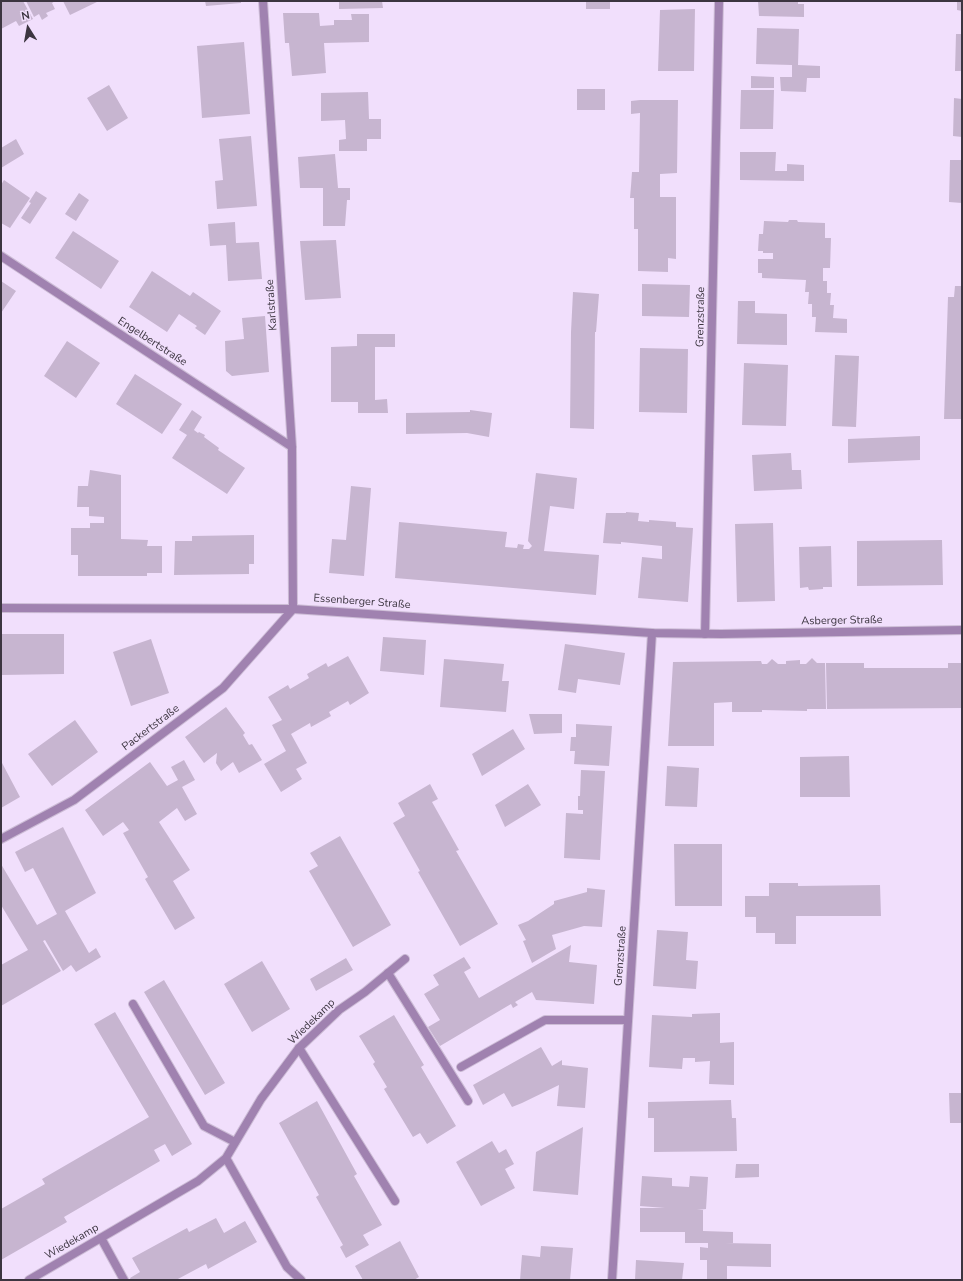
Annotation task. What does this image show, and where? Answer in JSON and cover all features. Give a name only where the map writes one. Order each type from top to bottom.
[{"type":"street","name":"Karlstraße","points":[[263,1],[292,447],[293,609]]},
{"type":"street","name":"Grenzstraße","points":[[705,634],[719,1]]},
{"type":"street","name":"Engelbertstraße","points":[[1,256],[292,447]]},
{"type":"street","name":"Essenberger Straße","points":[[1,608],[293,609],[652,633],[721,634]]},
{"type":"street","name":"Packertstraße","points":[[1,839],[74,800],[223,688],[293,609]]},
{"type":"street","name":"Asberger Straße","points":[[721,634],[962,630]]},
{"type":"street","name":"Grenzstraße","points":[[612,1280],[652,633]]},
{"type":"street","name":"Wiedekamp","points":[[29,1280],[198,1181],[226,1158],[260,1099],[299,1048],[339,1010],[365,992],[405,959]]},
{"type":"street","points":[[388,973],[468,1101]]},
{"type":"street","points":[[133,1004],[204,1126],[235,1142]]},
{"type":"street","points":[[462,1066],[545,1020],[628,1020]]},
{"type":"street","points":[[299,1048],[395,1201]]},
{"type":"street","points":[[226,1158],[288,1267],[301,1280]]},
{"type":"street","points":[[101,1238],[124,1280]]},
{"type":"building","points":[[1,1],[23,1],[33,19],[19,26],[16,21],[1,29]]},
{"type":"building","points":[[26,1],[55,1],[52,3],[55,9],[46,13],[48,16],[42,20],[39,14],[34,17]]},
{"type":"building","points":[[63,1],[99,1],[70,15]]},
{"type":"building","points":[[205,1],[241,1],[241,3],[206,6]]},
{"type":"building","points":[[339,1],[382,1],[383,8],[339,9]]},
{"type":"building","points":[[586,1],[610,1],[610,9],[586,9]]},
{"type":"building","points":[[758,1],[798,1],[798,4],[804,4],[804,17],[759,16]]},
{"type":"building","points":[[957,1],[962,1],[962,11],[957,10]]},
{"type":"building","points":[[695,9],[694,71],[658,71],[660,10]]},
{"type":"building","points":[[283,13],[319,13],[320,26],[334,25],[334,20],[352,20],[351,14],[369,14],[369,42],[324,43],[326,73],[292,76],[289,43],[285,43]]},
{"type":"building","points":[[757,28],[799,29],[798,65],[820,66],[820,78],[807,78],[806,92],[781,91],[780,77],[792,77],[792,65],[756,64]]},
{"type":"building","points":[[956,34],[962,34],[962,71],[955,71]]},
{"type":"building","points":[[244,42],[250,114],[202,118],[197,46]]},
{"type":"building","points":[[751,76],[774,77],[774,88],[751,88]]},
{"type":"building","points":[[109,85],[128,118],[107,131],[87,98]]},
{"type":"building","points":[[577,89],[605,89],[605,110],[577,110]]},
{"type":"building","points":[[741,90],[774,90],[773,129],[740,129]]},
{"type":"building","points":[[368,92],[369,119],[381,119],[381,139],[367,139],[367,151],[339,151],[339,140],[346,139],[345,120],[321,121],[321,93]]},
{"type":"building","points":[[954,98],[962,99],[962,137],[953,136]]},
{"type":"building","points":[[678,100],[677,173],[660,174],[660,197],[676,197],[676,259],[668,258],[668,272],[638,271],[638,229],[634,229],[634,198],[630,198],[632,172],[639,172],[640,113],[631,114],[631,101]]},
{"type":"building","points":[[251,136],[257,206],[217,209],[215,181],[223,180],[219,139]]},
{"type":"building","points":[[16,139],[24,154],[1,168],[1,148]]},
{"type":"building","points":[[740,152],[776,152],[775,171],[787,171],[787,164],[804,165],[804,181],[740,180]]},
{"type":"building","points":[[335,154],[338,188],[350,188],[350,200],[347,200],[345,226],[323,226],[323,188],[300,188],[298,157]]},
{"type":"building","points":[[950,160],[962,160],[962,203],[949,202]]},
{"type":"building","points":[[4,180],[30,198],[10,228],[1,223],[1,185]]},
{"type":"building","points":[[36,191],[47,198],[30,224],[21,218],[31,203],[29,202]]},
{"type":"building","points":[[79,193],[89,200],[76,221],[65,214]]},
{"type":"building","points":[[789,220],[797,220],[798,222],[825,223],[825,238],[831,238],[830,268],[823,268],[823,281],[827,281],[827,293],[831,293],[830,305],[834,305],[833,318],[847,319],[847,333],[815,332],[816,317],[812,317],[812,304],[808,304],[809,292],[805,292],[806,280],[762,278],[762,273],[758,273],[758,259],[773,259],[773,253],[763,253],[763,251],[758,251],[759,234],[763,234],[764,221],[788,222]]},
{"type":"building","points":[[235,222],[236,243],[259,242],[262,279],[228,281],[226,245],[210,246],[208,224]]},
{"type":"building","points":[[73,231],[119,261],[101,289],[55,258]]},
{"type":"building","points":[[336,240],[341,298],[305,300],[300,241]]},
{"type":"building","points":[[152,271],[190,296],[193,292],[221,311],[205,335],[195,328],[197,326],[179,314],[167,332],[129,307]]},
{"type":"building","points":[[1,281],[16,291],[1,313]]},
{"type":"building","points":[[642,284],[690,285],[689,317],[642,316]]},
{"type":"building","points":[[955,286],[962,286],[962,419],[944,419],[948,297],[954,297]]},
{"type":"building","points":[[573,292],[599,294],[595,332],[594,429],[570,428]]},
{"type":"building","points":[[738,301],[755,301],[755,313],[787,314],[787,345],[737,344]]},
{"type":"building","points":[[265,316],[269,372],[232,376],[226,371],[225,341],[244,339],[242,318]]},
{"type":"building","points":[[357,334],[395,334],[395,347],[375,347],[375,400],[387,399],[388,413],[358,413],[358,402],[331,402],[331,347],[357,346]]},
{"type":"building","points":[[67,341],[100,363],[76,398],[44,376]]},
{"type":"building","points":[[640,348],[688,349],[687,413],[639,412]]},
{"type":"building","points":[[835,355],[859,356],[856,427],[832,426]]},
{"type":"building","points":[[744,363],[788,365],[786,426],[742,425]]},
{"type":"building","points":[[135,374],[182,404],[162,434],[116,404]]},
{"type":"building","points":[[192,410],[202,417],[194,430],[205,435],[204,437],[219,448],[218,450],[245,468],[227,494],[172,458],[187,435],[179,430]]},
{"type":"building","points":[[470,410],[492,413],[489,437],[467,433],[406,434],[406,413],[470,412]]},
{"type":"building","points":[[920,436],[920,460],[848,463],[848,439]]},
{"type":"building","points":[[791,453],[792,470],[801,470],[802,489],[754,491],[752,455]]},
{"type":"building","points":[[90,470],[121,475],[121,539],[148,540],[147,546],[162,546],[162,573],[147,573],[147,576],[78,576],[78,555],[71,555],[71,528],[90,528],[90,523],[104,523],[104,517],[89,516],[89,507],[77,507],[78,486],[88,486]]},
{"type":"building","points":[[536,473],[577,478],[574,509],[550,506],[544,551],[599,555],[596,595],[395,578],[399,522],[507,532],[505,547],[517,548],[518,544],[524,545],[523,549],[529,549],[532,546],[528,541]]},
{"type":"building","points":[[351,486],[371,488],[364,576],[329,573],[332,539],[346,540]]},
{"type":"building","points":[[606,513],[639,513],[638,521],[649,522],[649,520],[676,522],[676,527],[693,528],[688,602],[638,598],[642,557],[662,559],[662,546],[621,542],[621,544],[603,543]]},
{"type":"building","points":[[773,523],[775,601],[737,602],[735,524]]},
{"type":"building","points":[[254,535],[254,564],[249,564],[249,574],[174,575],[175,541],[192,541],[192,536]]},
{"type":"building","points":[[942,540],[943,585],[857,586],[857,541]]},
{"type":"building","points":[[831,546],[832,587],[809,590],[808,587],[800,588],[799,547]]},
{"type":"building","points":[[1,634],[64,634],[64,674],[1,675]]},
{"type":"building","points":[[383,637],[426,640],[424,675],[380,671]]},
{"type":"building","points":[[151,639],[169,693],[131,706],[113,652]]},
{"type":"building","points":[[565,644],[625,653],[620,685],[578,679],[576,693],[558,690]]},
{"type":"building","points":[[348,656],[369,693],[350,705],[348,701],[329,712],[331,716],[311,727],[310,723],[291,734],[307,763],[296,769],[302,779],[281,792],[264,764],[286,751],[272,725],[282,720],[268,697],[288,685],[290,689],[309,678],[307,674],[326,663],[328,667]]},
{"type":"building","points":[[812,658],[817,663],[825,663],[826,709],[807,709],[807,711],[762,710],[762,712],[732,712],[732,702],[714,703],[714,746],[668,746],[673,662],[761,661],[762,664],[767,664],[772,659],[778,664],[786,664],[786,661],[800,660],[800,664],[806,664]]},
{"type":"building","points":[[444,659],[504,664],[502,681],[509,681],[506,712],[440,707]]},
{"type":"building","points":[[826,663],[864,663],[864,668],[948,668],[948,663],[962,663],[962,708],[827,709]]},
{"type":"building","points":[[226,707],[245,733],[243,735],[249,745],[252,744],[262,760],[239,773],[233,762],[221,771],[216,763],[217,753],[204,763],[185,737]]},
{"type":"building","points":[[529,714],[562,714],[562,733],[534,734]]},
{"type":"building","points":[[75,720],[98,752],[52,786],[28,754]]},
{"type":"building","points":[[576,724],[612,726],[609,766],[574,764],[575,751],[570,751],[571,737],[576,737]]},
{"type":"building","points":[[513,729],[525,749],[482,776],[472,754]]},
{"type":"building","points":[[849,756],[850,797],[800,797],[800,757]]},
{"type":"building","points":[[184,760],[195,780],[182,787],[197,814],[185,821],[177,808],[159,822],[190,870],[173,881],[195,918],[175,930],[145,879],[148,877],[123,833],[129,830],[123,822],[103,836],[85,810],[150,762],[167,786],[178,780],[171,767]]},
{"type":"building","points":[[1,761],[20,797],[1,808]]},
{"type":"building","points":[[667,766],[699,768],[697,807],[665,806]]},
{"type":"building","points":[[581,770],[605,771],[600,860],[564,858],[566,813],[583,814],[583,810],[578,810]]},
{"type":"building","points":[[430,784],[438,799],[432,802],[459,850],[456,851],[498,924],[460,946],[418,872],[420,871],[393,823],[405,816],[398,803]]},
{"type":"building","points":[[528,784],[541,805],[505,827],[495,805]]},
{"type":"building","points":[[63,827],[96,893],[65,911],[89,953],[96,948],[101,957],[76,972],[71,965],[63,971],[45,940],[43,941],[61,971],[1,1006],[1,965],[28,950],[1,905],[1,864],[37,925],[57,914],[33,868],[25,872],[15,852]]},
{"type":"building","points":[[340,836],[391,925],[353,947],[309,871],[318,866],[310,853]]},
{"type":"building","points":[[674,844],[722,844],[722,906],[675,906]]},
{"type":"building","points":[[769,883],[798,883],[798,886],[880,885],[881,916],[796,916],[796,944],[775,944],[775,933],[756,933],[756,917],[745,917],[745,896],[769,896]]},
{"type":"building","points":[[587,888],[605,890],[602,927],[584,926],[552,935],[556,949],[532,963],[523,941],[526,940],[518,925],[528,921],[554,904],[554,901],[587,892]]},
{"type":"building","points":[[657,930],[688,932],[686,960],[698,961],[696,989],[653,986]]},
{"type":"building","points":[[571,945],[569,962],[597,965],[594,1004],[536,1000],[532,992],[515,1002],[518,1005],[513,1008],[511,1004],[440,1046],[428,1027],[440,1020],[424,994],[439,985],[433,975],[464,957],[471,968],[464,972],[479,998]]},
{"type":"building","points":[[346,958],[353,970],[316,991],[310,979]]},
{"type":"building","points":[[262,961],[290,1009],[252,1032],[224,984]]},
{"type":"building","points":[[164,980],[225,1083],[205,1095],[144,992]]},
{"type":"building","points":[[115,1012],[192,1144],[172,1156],[165,1144],[154,1150],[160,1161],[64,1217],[67,1222],[1,1260],[1,1209],[45,1184],[42,1179],[149,1117],[94,1024]]},
{"type":"building","points":[[720,1013],[720,1043],[734,1042],[734,1085],[709,1084],[710,1061],[695,1062],[695,1058],[683,1058],[682,1069],[649,1067],[652,1015],[692,1017],[692,1014]]},
{"type":"building","points":[[394,1015],[424,1065],[421,1067],[456,1126],[427,1144],[420,1133],[413,1137],[384,1089],[387,1087],[373,1064],[375,1062],[359,1036]]},
{"type":"building","points":[[541,1047],[552,1066],[562,1060],[562,1065],[588,1068],[585,1108],[557,1106],[559,1085],[512,1107],[504,1093],[483,1105],[473,1085]]},
{"type":"building","points":[[949,1093],[962,1093],[962,1123],[950,1123]]},
{"type":"building","points":[[731,1100],[732,1118],[736,1118],[737,1151],[654,1152],[654,1118],[648,1118],[648,1102]]},
{"type":"building","points":[[317,1101],[357,1174],[354,1176],[382,1225],[363,1235],[369,1245],[346,1258],[340,1247],[343,1245],[316,1197],[319,1195],[279,1123]]},
{"type":"building","points":[[583,1127],[578,1195],[533,1191],[536,1152]]},
{"type":"building","points":[[492,1141],[499,1153],[506,1149],[514,1164],[505,1169],[515,1188],[481,1206],[456,1162]]},
{"type":"building","points":[[736,1164],[759,1164],[759,1177],[735,1178]]},
{"type":"building","points":[[642,1176],[672,1178],[672,1186],[689,1187],[690,1176],[708,1177],[706,1209],[697,1210],[703,1210],[703,1231],[733,1232],[733,1243],[725,1243],[771,1244],[771,1267],[727,1266],[727,1280],[707,1280],[707,1260],[700,1260],[700,1247],[708,1248],[708,1243],[685,1243],[685,1232],[640,1232],[640,1208],[665,1208],[640,1206]]},
{"type":"building","points":[[216,1218],[224,1233],[245,1221],[257,1242],[208,1269],[206,1264],[176,1280],[131,1280],[130,1278],[140,1272],[132,1258],[187,1228],[189,1232]]},
{"type":"building","points":[[400,1241],[419,1277],[414,1280],[363,1280],[355,1266]]},
{"type":"building","points":[[541,1246],[573,1248],[570,1280],[520,1280],[522,1255],[540,1257]]},
{"type":"building","points":[[636,1260],[684,1263],[682,1280],[635,1280]]}]
